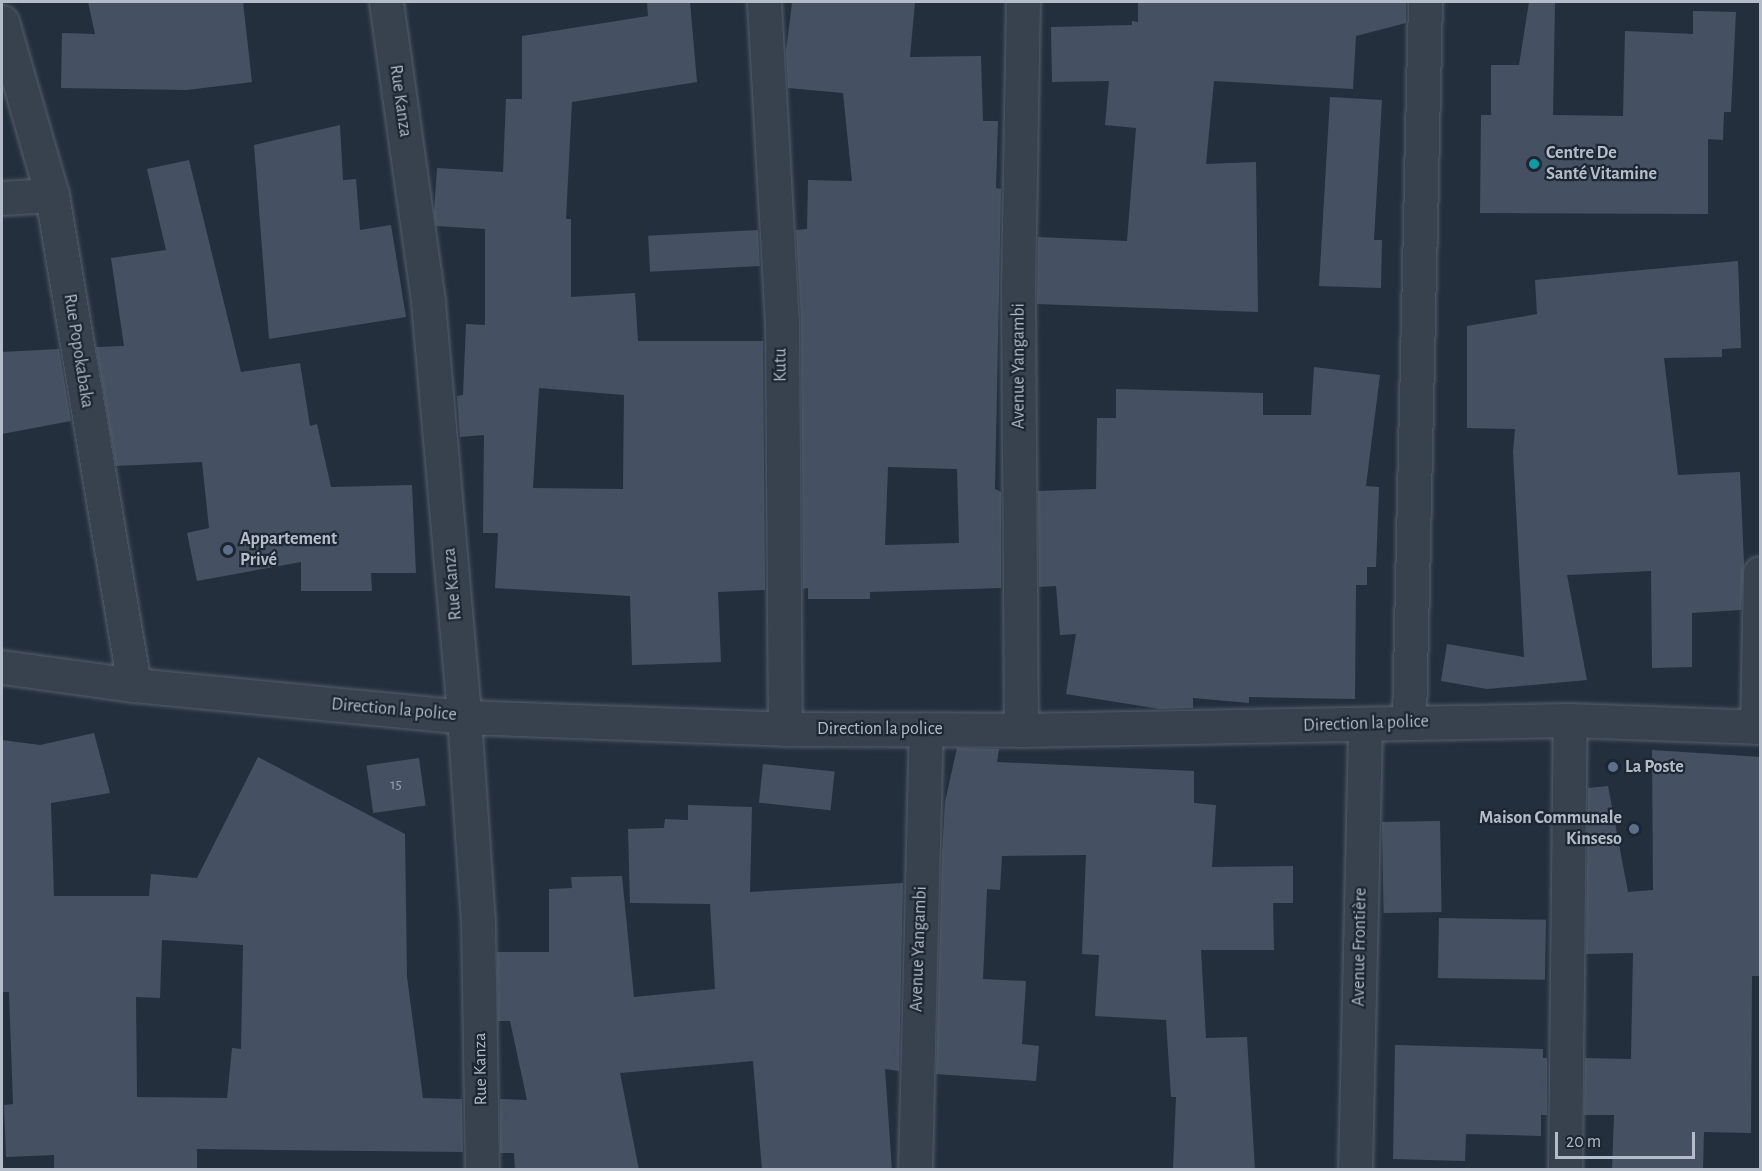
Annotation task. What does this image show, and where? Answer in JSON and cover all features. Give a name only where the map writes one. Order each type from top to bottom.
[{"type":"street","name":"Rue Kanza","points":[[386,2],[428,302],[464,717],[478,920],[482,1170]]},
{"type":"street","name":"Kutu","points":[[764,2],[782,321],[785,729]]},
{"type":"street","name":"Avenue Yangambi","points":[[1021,730],[1018,285],[1023,2]]},
{"type":"street","points":[[1409,721],[1425,2]]},
{"type":"street","name":"Rue Popokabaka","points":[[2,22],[52,195],[134,685]]},
{"type":"street","points":[[2,198],[52,195]]},
{"type":"street","points":[[1759,727],[1761,573]]},
{"type":"street","name":"Direction la police","points":[[2,667],[134,685],[464,717],[785,729],[1021,730],[1365,725],[1409,721],[1570,720],[1759,727]]},
{"type":"street","points":[[1565,1170],[1570,720]]},
{"type":"street","name":"Avenue Frontière","points":[[1355,1170],[1365,725]]},
{"type":"street","name":"Avenue Yangambi","points":[[915,1170],[926,729]]},
{"type":"building","points":[[88,2],[243,2],[252,82],[187,90],[61,88],[62,33],[95,34]]},
{"type":"building","points":[[647,2],[690,2],[697,82],[572,102],[566,219],[571,219],[571,297],[635,293],[638,341],[763,341],[765,590],[718,592],[721,662],[632,665],[630,596],[495,588],[498,533],[483,533],[484,435],[460,437],[457,396],[463,395],[466,324],[485,325],[485,229],[436,226],[434,213],[437,168],[503,172],[506,99],[522,99],[522,36],[648,16]],"holes":[[[539,388],[624,395],[623,489],[533,488]]]},
{"type":"building","points":[[792,2],[915,2],[910,57],[981,56],[983,121],[998,121],[996,188],[1001,189],[995,489],[1001,492],[1001,588],[870,592],[870,599],[808,599],[808,588],[803,589],[801,320],[796,230],[807,229],[808,180],[852,181],[843,93],[788,88],[786,52]],"holes":[[[888,467],[957,469],[959,543],[885,545]]]},
{"type":"building","points":[[1138,2],[1406,2],[1406,23],[1356,36],[1353,89],[1214,81],[1206,164],[1256,162],[1258,312],[1037,304],[1038,237],[1127,241],[1136,128],[1105,125],[1109,81],[1052,82],[1051,27],[1132,25],[1132,21],[1138,22]]},
{"type":"building","points":[[1529,2],[1555,2],[1553,115],[1623,116],[1625,31],[1693,34],[1693,11],[1736,12],[1731,112],[1724,112],[1723,140],[1708,139],[1708,214],[1480,213],[1481,115],[1491,115],[1491,65],[1519,65]]},
{"type":"building","points":[[1330,97],[1382,100],[1374,240],[1382,240],[1381,288],[1319,286]]},
{"type":"building","points":[[340,125],[343,180],[356,179],[360,230],[391,225],[406,317],[269,339],[254,145]]},
{"type":"building","points":[[189,160],[241,372],[300,363],[310,426],[317,424],[331,487],[412,485],[416,573],[371,573],[372,591],[301,591],[301,562],[197,581],[187,533],[209,528],[202,462],[116,466],[96,347],[124,346],[111,258],[166,250],[147,169]]},
{"type":"building","points":[[758,230],[760,266],[650,272],[648,236]]},
{"type":"building","points":[[1738,261],[1741,348],[1722,349],[1722,357],[1664,358],[1678,475],[1740,472],[1744,563],[1741,610],[1692,613],[1692,667],[1652,668],[1651,571],[1567,575],[1587,680],[1487,689],[1441,681],[1447,644],[1524,657],[1513,452],[1515,429],[1467,428],[1467,326],[1537,314],[1535,280]]},
{"type":"building","points":[[59,349],[71,421],[2,434],[2,352]]},
{"type":"building","points":[[1314,367],[1380,375],[1366,486],[1379,487],[1376,567],[1367,567],[1367,585],[1356,585],[1355,699],[1249,697],[1249,703],[1193,698],[1193,708],[1160,709],[1066,694],[1076,634],[1060,635],[1056,586],[1039,587],[1038,491],[1096,489],[1097,418],[1116,418],[1116,389],[1263,393],[1263,415],[1311,415]]},
{"type":"building","points":[[94,733],[110,793],[51,803],[54,896],[149,896],[151,874],[197,878],[258,757],[405,834],[407,977],[423,1098],[462,1099],[463,1152],[197,1149],[197,1170],[54,1170],[54,1155],[6,1157],[4,1105],[13,1104],[9,992],[2,992],[2,740],[40,745]],"holes":[[[162,940],[243,945],[241,1049],[232,1048],[227,1098],[137,1097],[136,997],[160,998]]]},
{"type":"building","points":[[957,748],[999,749],[997,762],[1194,771],[1194,803],[1216,805],[1212,867],[1293,866],[1293,903],[1273,903],[1274,950],[1201,950],[1206,1038],[1247,1037],[1255,1170],[1173,1170],[1176,1097],[1171,1097],[1166,1020],[1095,1016],[1099,955],[1082,954],[1086,855],[1002,856],[1000,890],[987,889],[983,979],[1026,981],[1022,1044],[1039,1046],[1036,1081],[936,1074],[945,802]]},
{"type":"building","points":[[1652,750],[1761,757],[1759,976],[1752,976],[1751,1133],[1704,1132],[1703,1170],[1612,1170],[1614,1115],[1584,1115],[1585,1058],[1631,1059],[1633,953],[1586,954],[1588,788],[1608,786],[1628,892],[1653,890]]},
{"type":"building","points":[[419,758],[426,806],[373,813],[367,765]]},
{"type":"building","points":[[763,764],[835,772],[831,810],[759,803]]},
{"type":"building","points":[[688,805],[752,807],[750,892],[903,883],[899,1071],[885,1069],[892,1170],[762,1170],[753,1061],[620,1073],[639,1170],[515,1170],[514,1153],[500,1153],[500,1099],[527,1100],[510,1021],[498,1021],[497,952],[549,952],[549,889],[572,888],[571,877],[622,876],[634,997],[715,989],[710,904],[630,903],[628,829],[664,828],[665,819],[688,820]]},
{"type":"building","points":[[1440,821],[1442,912],[1384,913],[1382,822]]},
{"type":"building","points":[[1439,918],[1546,920],[1545,980],[1438,978]]},
{"type":"building","points":[[1395,1045],[1543,1049],[1543,1058],[1547,1058],[1547,1115],[1541,1115],[1541,1136],[1466,1134],[1465,1161],[1393,1159]]},
{"type":"place","name":"Centre De Santé Vitamine","points":[[1534,164]]},
{"type":"place","name":"Appartement Privé","points":[[228,550]]},
{"type":"place","name":"La Poste","points":[[1613,767]]},
{"type":"place","name":"Maison Communale Kinseso","points":[[1634,829]]}]
